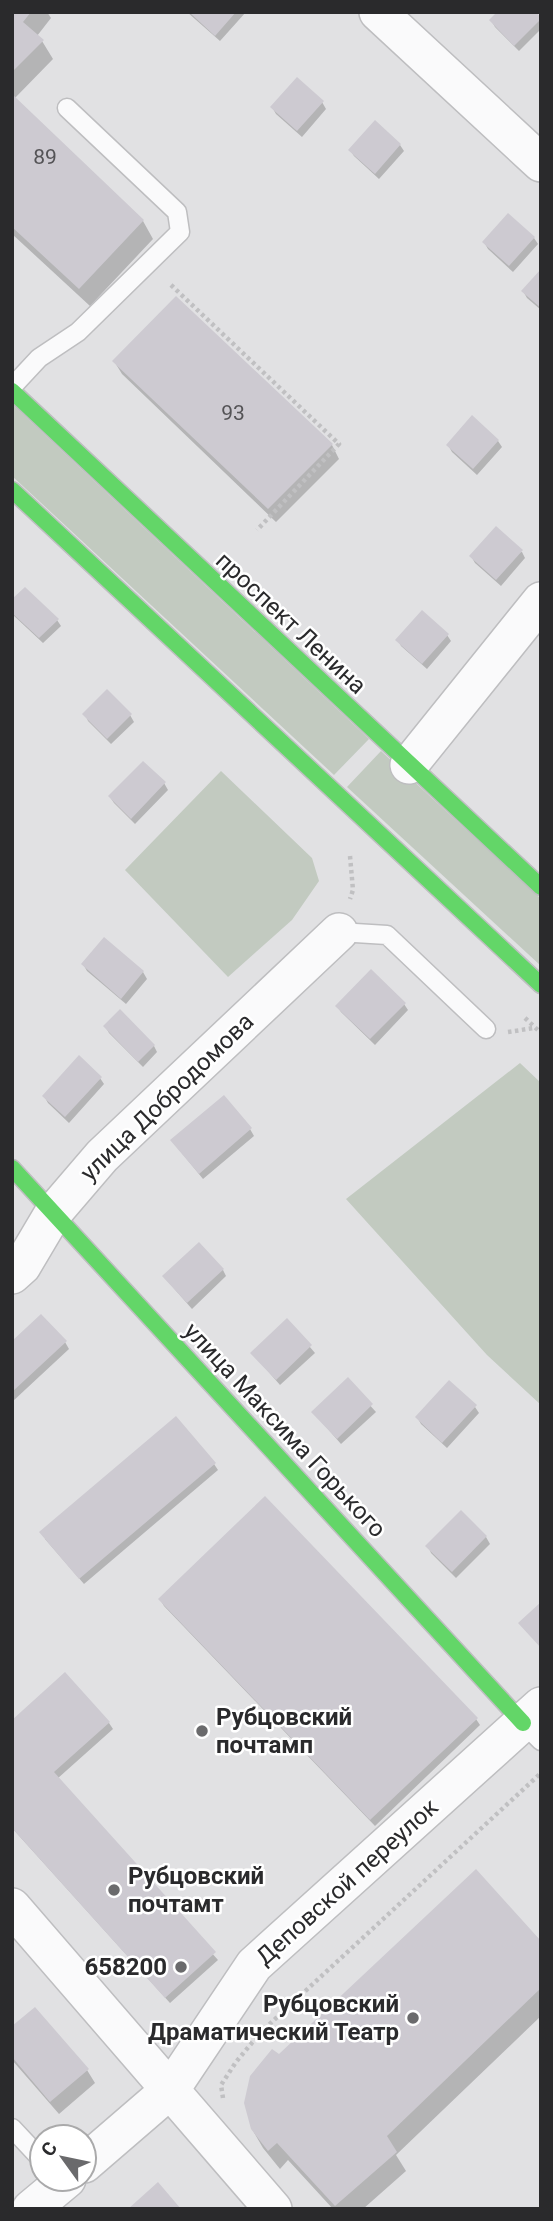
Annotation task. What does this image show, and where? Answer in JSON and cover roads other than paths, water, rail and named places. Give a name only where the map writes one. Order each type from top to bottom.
[{"type":"main road","name":"проспект Ленина","points":[[12,389],[541,887]]},
{"type":"main road","points":[[12,490],[541,985]]},
{"type":"main road","name":"улица Максима Горького","points":[[12,1168],[535,1723]]},
{"type":"street","points":[[378,12],[541,163]]},
{"type":"street","points":[[409,765],[541,601]]},
{"type":"street","name":"улица Добродомова","points":[[12,1275],[22,1266],[54,1212],[102,1156],[339,932]]},
{"type":"street","name":"Деповской переулок","points":[[98,2146],[171,2089],[254,1965],[535,1723]]},
{"type":"street","points":[[12,1908],[273,2209]]},
{"type":"street","name":"Деповской переулок","points":[[31,2209],[45,2193]]},
{"type":"lane","points":[[12,389],[39,358],[78,332],[180,232],[177,212],[66,108]]},
{"type":"lane","points":[[339,932],[387,935],[486,1029]]},
{"type":"lane","points":[[12,2128],[28,2142]]},
{"type":"place","name":"Рубцовский почтамп","points":[[202,1731]]},
{"type":"place","name":"Рубцовский почтамт","points":[[114,1890]]},
{"type":"place","name":"658200","points":[[181,1967]]},
{"type":"place","name":"Рубцовский Драматический Театр","points":[[413,2018]]}]
